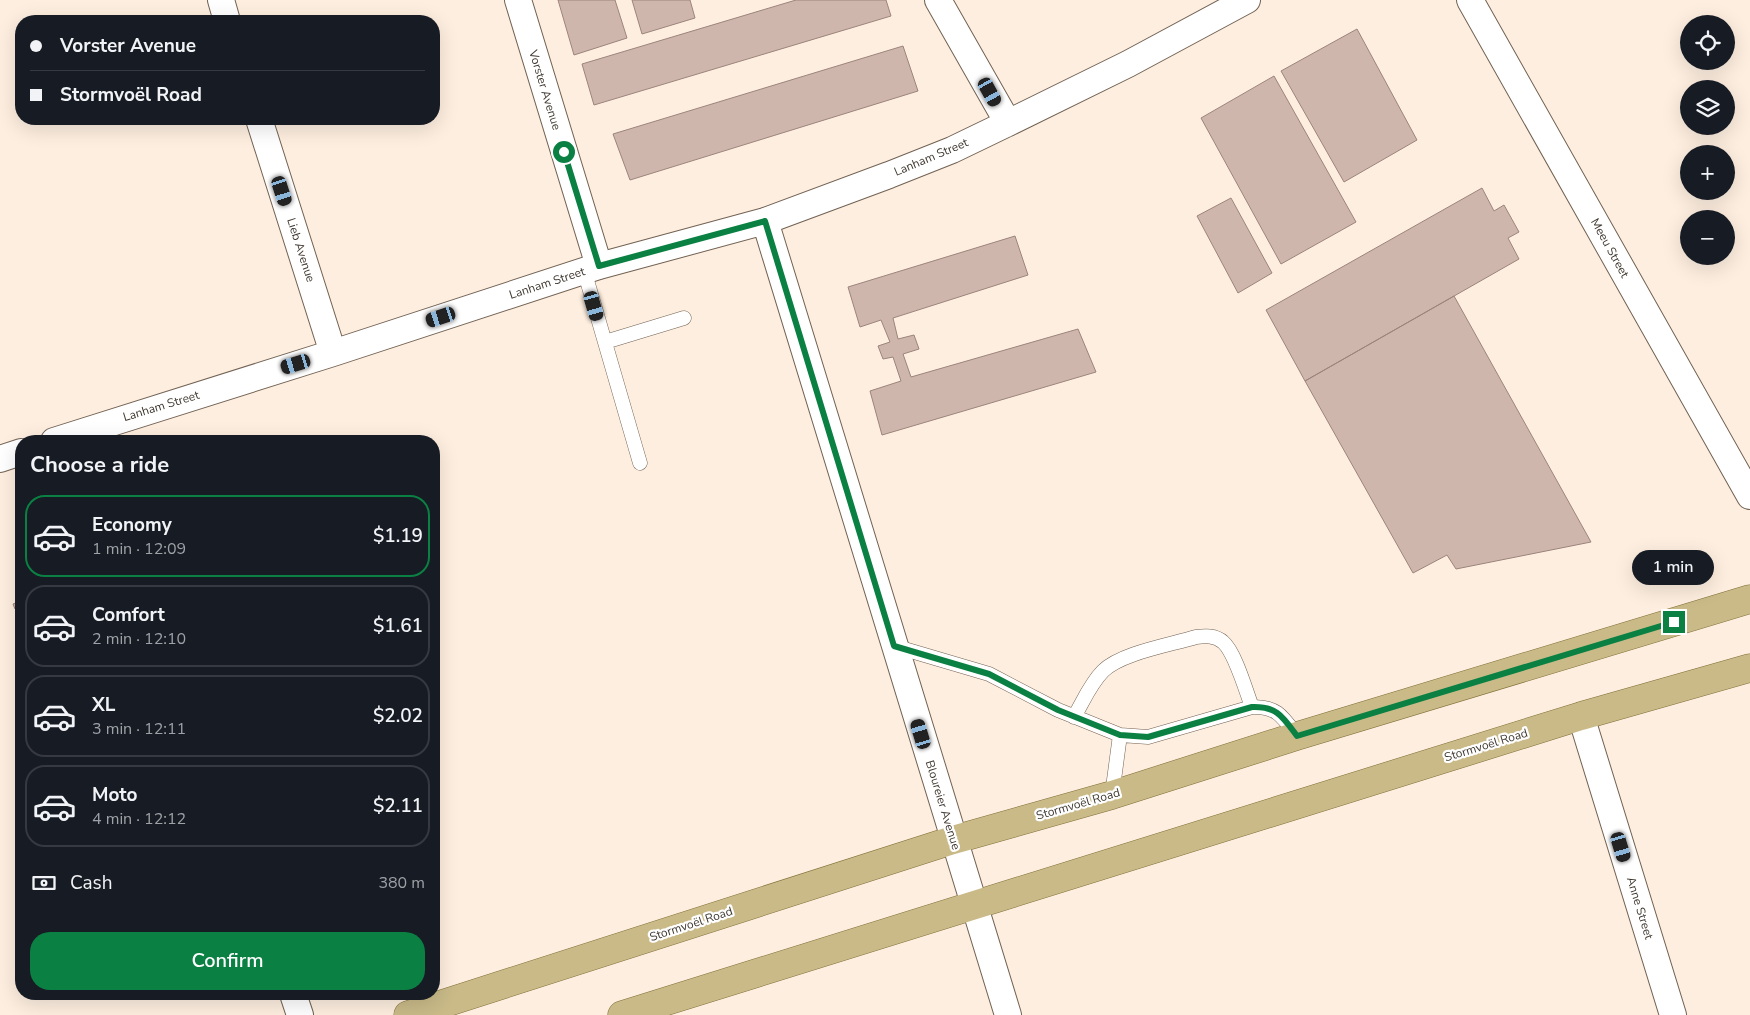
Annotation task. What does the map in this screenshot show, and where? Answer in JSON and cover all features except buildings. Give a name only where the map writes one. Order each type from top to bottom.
[{"type":"main road","name":"Stormvoël Road","points":[[408,1015],[953,840],[1112,795],[1297,736],[1750,599]]},
{"type":"main road","name":"Stormvoël Road","points":[[622,1015],[1581,716],[1750,668]]},
{"type":"street","points":[[220,0],[225,15]]},
{"type":"street","name":"Vorster Avenue","points":[[518,0],[591,268]]},
{"type":"street","points":[[938,0],[1008,123]]},
{"type":"street","name":"Lanham Street","points":[[95,435],[115,432],[333,352],[591,268],[765,221],[943,154],[1128,64],[1247,0]]},
{"type":"street","name":"Meeu Street","points":[[1470,0],[1750,496]]},
{"type":"street","name":"Lieb Avenue","points":[[260,125],[333,352]]},
{"type":"street","name":"Bloureier Avenue","points":[[765,221],[1008,1015]]},
{"type":"street","points":[[0,459],[15,454]]},
{"type":"street","name":"Anne Street","points":[[1581,716],[1673,1015]]},
{"type":"street","points":[[295,1000],[300,1015]]},
{"type":"lane","points":[[591,268],[604,342],[640,462]]},
{"type":"lane","points":[[604,342],[684,318]]},
{"type":"lane","points":[[1074,717],[1095,680],[1113,664],[1127,657],[1196,637],[1207,636],[1223,642],[1230,650],[1252,707]]},
{"type":"lane","points":[[894,646],[989,674],[1074,717],[1120,735],[1148,737],[1252,707],[1262,707],[1274,710],[1283,716],[1297,736]]},
{"type":"lane","points":[[1112,795],[1120,735]]},
{"type":"route","points":[[564,152],[599,266],[765,221],[894,646],[989,674],[1058,710],[1120,735],[1148,737],[1252,707],[1262,707],[1274,710],[1283,716],[1297,736],[1674,622]]}]
